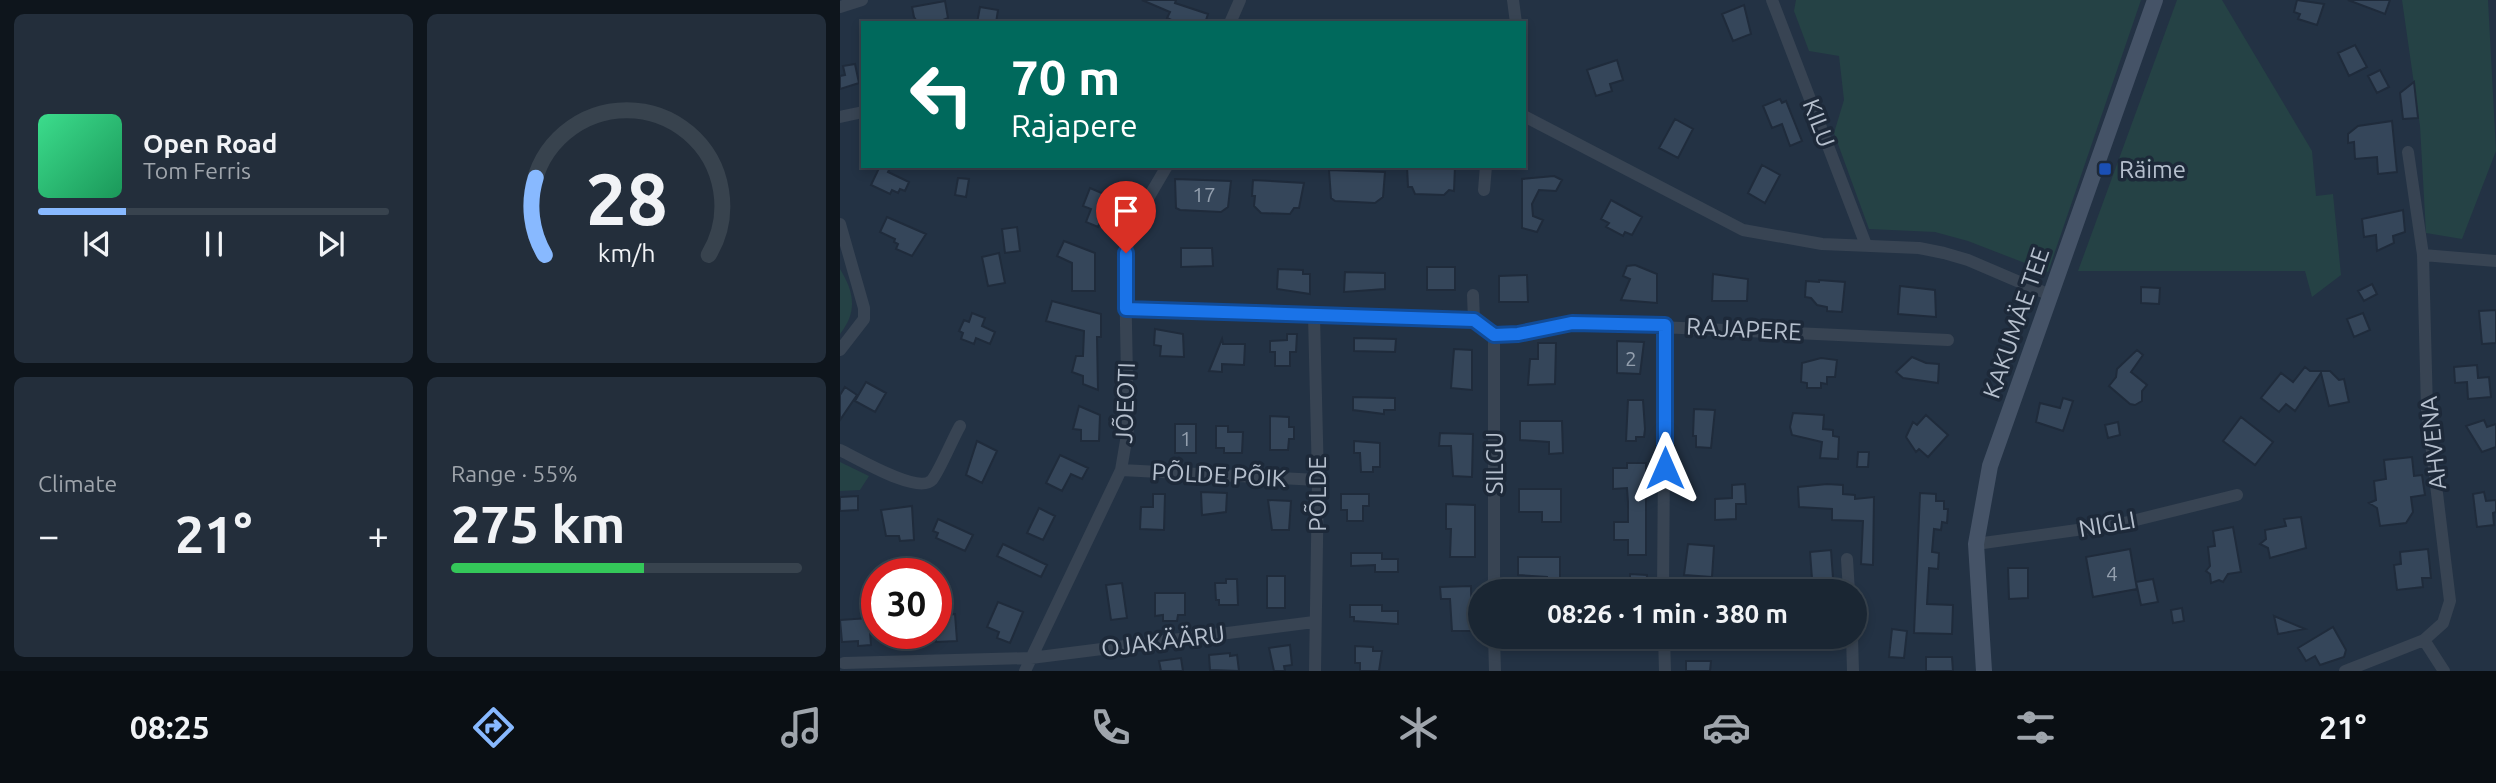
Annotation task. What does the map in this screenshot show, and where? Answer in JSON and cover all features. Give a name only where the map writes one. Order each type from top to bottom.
[{"type":"street","points":[[840,7],[862,0]]},
{"type":"street","points":[[1231,21],[1240,0]]},
{"type":"street","points":[[1513,0],[1516,21]]},
{"type":"street","name":"KILU","points":[[1772,0],[1866,245]]},
{"type":"street","name":"KAKUMÄE TEE","points":[[1984,671],[1976,544],[1990,466],[2155,0]]},
{"type":"street","points":[[840,117],[861,112]]},
{"type":"street","points":[[1526,117],[1742,230],[1822,244],[1866,245],[1944,253],[1968,260],[2050,295]]},
{"type":"street","name":"AHVENA","points":[[2345,671],[2424,640],[2443,623],[2450,601],[2427,410],[2423,255],[2408,152]]},
{"type":"street","name":"JÕEOTI","points":[[1025,671],[1121,470],[1128,429],[1125,273],[1129,231],[1166,168]]},
{"type":"street","points":[[1484,190],[1486,168]]},
{"type":"street","points":[[840,224],[863,307],[863,319],[840,350]]},
{"type":"street","points":[[2423,255],[2496,261]]},
{"type":"street","points":[[1473,295],[1474,320]]},
{"type":"street","points":[[1126,309],[1474,320],[1494,335]]},
{"type":"street","name":"PÕLDE","points":[[1314,316],[1318,480],[1315,671]]},
{"type":"street","name":"RAJAPERE","points":[[1494,335],[1518,334],[1572,323],[1665,325],[1948,340]]},
{"type":"street","points":[[1663,579],[1665,325]]},
{"type":"street","name":"SILGU","points":[[1494,335],[1494,579]]},
{"type":"street","points":[[840,450],[909,483],[921,485],[932,480],[960,426]]},
{"type":"street","name":"PÕLDE PÕIK","points":[[1121,470],[1318,480]]},
{"type":"street","name":"NIGLI","points":[[1976,544],[2120,524],[2237,495]]},
{"type":"street","points":[[1847,559],[1848,579]]},
{"type":"street","name":"OJAKÄÄRU","points":[[844,663],[1031,658],[1314,622]]},
{"type":"street","points":[[2424,640],[2444,671]]},
{"type":"street","points":[[1494,649],[1495,671]]},
{"type":"street","points":[[1664,649],[1665,671]]},
{"type":"street","points":[[1852,649],[1853,671]]},
{"type":"green space","points":[[1796,0],[2141,0],[2048,272],[1968,241],[1935,232],[1869,229],[1834,133],[1844,100],[1839,56],[1809,51],[1794,11]]},
{"type":"green space","points":[[2177,0],[2222,0],[2312,151],[2316,196],[2333,194],[2341,275],[2312,297],[2305,271],[2078,271]]},
{"type":"green space","points":[[2402,0],[2488,0],[2496,151],[2462,239],[2426,233],[2420,126]]},
{"type":"green space","points":[[840,269],[851,294],[852,309],[840,334]]},
{"type":"green space","points":[[840,462],[869,476],[860,490],[840,491]]},
{"type":"building","points":[[1142,0],[1176,0],[1175,3],[1208,14],[1206,21],[1174,21],[1167,18],[1170,12]]},
{"type":"building","points":[[2297,0],[2324,4],[2317,25],[2298,19],[2300,14],[2294,12]]},
{"type":"building","points":[[2348,0],[2390,0],[2385,14]]},
{"type":"building","points":[[945,1],[948,18],[941,21],[917,21],[912,7]]},
{"type":"building","points":[[1744,5],[1751,34],[1733,41],[1722,14]]},
{"type":"building","points":[[980,7],[998,10],[996,21],[977,21]]},
{"type":"building","points":[[2355,45],[2367,67],[2349,76],[2338,53]]},
{"type":"building","points":[[1617,60],[1623,80],[1610,84],[1612,91],[1596,96],[1587,70]]},
{"type":"building","points":[[855,64],[859,83],[840,89],[840,76],[845,75],[843,66]]},
{"type":"building","points":[[2380,70],[2389,87],[2377,93],[2368,76]]},
{"type":"building","points":[[2414,82],[2418,118],[2403,119],[2400,93]]},
{"type":"building","points":[[1780,99],[1782,103],[1786,101],[1802,141],[1790,146],[1782,124],[1772,128],[1763,106]]},
{"type":"building","points":[[1675,119],[1693,129],[1678,158],[1659,148]]},
{"type":"building","points":[[2392,121],[2397,172],[2378,174],[2377,157],[2355,159],[2354,142],[2348,143],[2348,134],[2358,126]]},
{"type":"building","points":[[1762,165],[1780,175],[1765,203],[1748,193]]},
{"type":"building","points":[[879,168],[890,168],[888,172],[909,182],[905,191],[900,189],[898,193],[892,190],[890,194],[871,185]]},
{"type":"building","points":[[1407,168],[1455,168],[1454,191],[1449,190],[1444,195],[1415,194],[1412,187],[1408,187]]},
{"type":"building","points":[[1329,170],[1385,172],[1383,197],[1375,203],[1335,201],[1331,198]]},
{"type":"building","points":[[1554,176],[1562,180],[1556,191],[1539,190],[1532,204],[1533,216],[1543,220],[1537,232],[1522,228],[1522,179]]},
{"type":"building","points":[[958,178],[969,179],[966,197],[955,195]]},
{"type":"building","points":[[1175,179],[1231,181],[1228,207],[1221,212],[1176,208]]},
{"type":"building","points":[[1253,180],[1304,183],[1299,208],[1294,208],[1290,214],[1261,213],[1254,206]]},
{"type":"building","points":[[1090,188],[1111,197],[1098,227],[1086,222],[1091,209],[1083,206]]},
{"type":"building","points":[[1611,200],[1642,217],[1632,235],[1625,232],[1623,236],[1606,227],[1609,223],[1601,219]]},
{"type":"building","points":[[2403,210],[2405,232],[2393,236],[2394,243],[2377,251],[2376,235],[2364,237],[2362,219]]},
{"type":"building","points":[[887,217],[926,234],[912,256],[896,249],[898,244],[894,242],[895,239],[880,232]]},
{"type":"building","points":[[1017,227],[1020,251],[1005,253],[1002,229]]},
{"type":"building","points":[[1064,241],[1095,253],[1095,291],[1072,291],[1072,263],[1057,256]]},
{"type":"building","points":[[1181,248],[1212,248],[1213,266],[1181,267]]},
{"type":"building","points":[[999,253],[1005,283],[988,286],[982,257]]},
{"type":"building","points":[[1635,265],[1657,274],[1657,303],[1621,300],[1630,279],[1623,276],[1627,266]]},
{"type":"building","points":[[1427,267],[1455,267],[1455,290],[1427,290]]},
{"type":"building","points":[[1278,269],[1303,270],[1303,274],[1310,274],[1310,294],[1277,289]]},
{"type":"building","points":[[1345,272],[1385,273],[1385,289],[1344,292]]},
{"type":"building","points":[[1713,274],[1748,279],[1747,301],[1712,301]]},
{"type":"building","points":[[1527,275],[1528,302],[1499,302],[1499,276]]},
{"type":"building","points":[[1806,281],[1845,282],[1842,312],[1827,311],[1827,307],[1817,305],[1811,298],[1805,297]]},
{"type":"building","points":[[2372,284],[2377,294],[2364,301],[2358,291]]},
{"type":"building","points":[[1900,286],[1935,290],[1936,317],[1898,314]]},
{"type":"building","points":[[2141,287],[2160,288],[2159,304],[2141,303]]},
{"type":"building","points":[[1052,301],[1101,314],[1101,337],[1097,337],[1098,390],[1083,384],[1083,376],[1072,372],[1076,356],[1083,356],[1084,331],[1046,321]]},
{"type":"building","points":[[2496,310],[2496,343],[2482,344],[2479,311]]},
{"type":"building","points":[[972,313],[985,318],[982,326],[995,332],[990,344],[976,338],[974,344],[961,339],[963,333],[959,331],[964,320],[969,322]]},
{"type":"building","points":[[2363,313],[2370,330],[2354,337],[2347,319]]},
{"type":"building","points":[[1155,329],[1183,334],[1184,357],[1160,356],[1161,346],[1154,345]]},
{"type":"building","points":[[1287,334],[1297,334],[1296,352],[1290,352],[1290,366],[1275,366],[1275,352],[1270,352],[1270,341],[1287,340]]},
{"type":"building","points":[[1354,338],[1396,339],[1395,352],[1354,351]]},
{"type":"building","points":[[1222,339],[1223,344],[1245,344],[1244,365],[1222,364],[1222,372],[1209,371]]},
{"type":"building","points":[[1617,341],[1644,342],[1640,374],[1617,373]]},
{"type":"building","points":[[1538,343],[1556,343],[1555,384],[1528,385],[1530,359],[1538,359]]},
{"type":"building","points":[[1454,349],[1472,350],[1472,390],[1451,388]]},
{"type":"building","points":[[2137,350],[2143,355],[2131,372],[2147,385],[2142,391],[2142,401],[2135,405],[2130,404],[2109,386],[2116,377],[2117,369]]},
{"type":"building","points":[[1912,357],[1926,363],[1939,364],[1938,383],[1903,378],[1896,372]]},
{"type":"building","points":[[1821,358],[1837,360],[1835,377],[1827,377],[1827,384],[1821,383],[1821,388],[1807,388],[1807,383],[1801,382],[1802,363]]},
{"type":"building","points":[[2477,365],[2478,378],[2489,377],[2491,397],[2468,399],[2467,382],[2455,383],[2454,367]]},
{"type":"building","points":[[2305,367],[2310,371],[2330,371],[2339,380],[2344,379],[2349,402],[2329,406],[2321,373],[2295,411],[2286,404],[2279,412],[2261,398],[2281,373],[2293,382]]},
{"type":"building","points":[[866,382],[886,393],[875,412],[855,401]]},
{"type":"building","points":[[845,387],[857,395],[840,420],[840,395]]},
{"type":"building","points":[[1353,397],[1395,398],[1395,410],[1384,410],[1384,414],[1353,410]]},
{"type":"building","points":[[2063,398],[2073,401],[2063,431],[2036,422],[2040,403],[2060,408]]},
{"type":"building","points":[[1628,400],[1643,400],[1644,437],[1636,437],[1636,441],[1626,441]]},
{"type":"building","points":[[1079,406],[1100,415],[1099,441],[1081,441],[1081,430],[1073,429]]},
{"type":"building","points":[[1694,409],[1715,410],[1711,448],[1696,447],[1696,436],[1693,436]]},
{"type":"building","points":[[1793,413],[1824,415],[1823,429],[1833,430],[1833,436],[1839,437],[1838,459],[1820,458],[1822,442],[1792,435],[1790,427]]},
{"type":"building","points":[[1926,415],[1948,435],[1928,457],[1919,449],[1916,452],[1906,437],[1913,422],[1917,425]]},
{"type":"building","points":[[1270,416],[1289,417],[1289,427],[1294,427],[1294,439],[1289,439],[1288,450],[1270,450]]},
{"type":"building","points":[[2241,417],[2273,442],[2255,465],[2223,441]]},
{"type":"building","points":[[2484,420],[2487,427],[2496,424],[2496,447],[2482,452],[2466,426]]},
{"type":"building","points":[[1520,421],[1562,421],[1563,453],[1549,454],[1549,442],[1520,440]]},
{"type":"building","points":[[2118,422],[2120,435],[2108,438],[2105,425]]},
{"type":"building","points":[[1175,424],[1196,424],[1196,453],[1175,453]]},
{"type":"building","points":[[1216,426],[1228,426],[1228,432],[1243,432],[1242,453],[1224,453],[1224,448],[1216,448]]},
{"type":"building","points":[[1440,433],[1473,434],[1472,477],[1453,476],[1451,446],[1439,446]]},
{"type":"building","points":[[977,441],[997,451],[982,483],[966,475]]},
{"type":"building","points":[[1354,441],[1380,443],[1380,467],[1373,467],[1373,472],[1361,472],[1360,453],[1354,453]]},
{"type":"building","points":[[1858,452],[1869,452],[1868,467],[1857,467]]},
{"type":"building","points":[[1060,455],[1088,468],[1082,479],[1071,474],[1062,491],[1046,483]]},
{"type":"building","points":[[2412,457],[2414,476],[2422,475],[2425,495],[2411,497],[2413,512],[2406,523],[2380,526],[2377,508],[2369,503],[2376,500],[2374,481],[2386,479],[2384,460]]},
{"type":"building","points":[[1627,463],[1646,463],[1646,555],[1628,555],[1628,540],[1614,540],[1614,522],[1628,522],[1628,502],[1627,488],[1613,489],[1613,468],[1627,468]]},
{"type":"building","points":[[1745,484],[1746,504],[1736,504],[1736,519],[1715,520],[1715,499],[1732,498],[1732,485]]},
{"type":"building","points":[[1843,485],[1843,494],[1855,495],[1855,499],[1874,497],[1873,565],[1861,564],[1863,521],[1832,520],[1832,509],[1799,507],[1798,487]]},
{"type":"building","points":[[1519,489],[1561,489],[1561,522],[1542,522],[1542,512],[1519,512]]},
{"type":"building","points":[[1201,492],[1227,493],[1226,512],[1202,515]]},
{"type":"building","points":[[2484,492],[2486,501],[2496,500],[2494,525],[2477,527],[2473,494]]},
{"type":"building","points":[[1920,493],[1936,494],[1936,501],[1944,501],[1944,509],[1948,509],[1947,523],[1942,522],[1941,530],[1934,529],[1932,552],[1939,553],[1938,569],[1929,568],[1927,604],[1953,605],[1952,634],[1914,633]]},
{"type":"building","points":[[1153,494],[1165,494],[1164,530],[1140,529],[1141,507],[1153,507]]},
{"type":"building","points":[[1341,494],[1369,494],[1369,506],[1363,506],[1363,521],[1347,521],[1347,510],[1341,510]]},
{"type":"building","points":[[858,496],[858,510],[840,511],[840,497]]},
{"type":"building","points":[[1268,500],[1291,501],[1289,530],[1272,530]]},
{"type":"building","points":[[1446,504],[1475,505],[1475,557],[1450,557],[1451,529],[1446,529]]},
{"type":"building","points":[[912,506],[914,540],[900,541],[899,536],[886,536],[881,510]]},
{"type":"building","points":[[1039,508],[1055,516],[1043,540],[1027,533]]},
{"type":"building","points":[[2301,517],[2306,548],[2270,558],[2268,548],[2260,544],[2266,539],[2265,530],[2286,526],[2284,519]]},
{"type":"building","points":[[938,519],[973,535],[965,551],[936,538],[938,533],[933,531]]},
{"type":"building","points":[[2233,527],[2241,572],[2228,574],[2223,582],[2219,580],[2211,583],[2210,574],[2206,571],[2210,566],[2208,547],[2215,546],[2213,531]]},
{"type":"building","points":[[1003,544],[1047,565],[1041,577],[997,556]]},
{"type":"building","points":[[1688,544],[1714,546],[1712,577],[1684,575]]},
{"type":"building","points":[[2130,549],[2137,589],[2093,597],[2086,557]]},
{"type":"building","points":[[2428,549],[2431,578],[2422,578],[2423,587],[2397,590],[2394,565],[2401,564],[2400,552]]},
{"type":"building","points":[[1831,550],[1833,579],[1812,579],[1810,552]]},
{"type":"building","points":[[1351,553],[1382,553],[1382,559],[1398,559],[1398,572],[1375,572],[1375,565],[1351,566]]},
{"type":"building","points":[[1518,557],[1560,557],[1560,579],[1518,575]]},
{"type":"building","points":[[2008,568],[2028,568],[2028,598],[2009,599]]},
{"type":"building","points":[[1630,574],[1647,575],[1647,579],[1630,579]]},
{"type":"building","points":[[1267,576],[1285,576],[1285,608],[1267,608]]},
{"type":"building","points":[[1226,579],[1237,579],[1238,605],[1219,605],[1219,600],[1216,600],[1215,583],[1226,583]]},
{"type":"building","points":[[2153,579],[2158,602],[2141,605],[2136,582]]},
{"type":"building","points":[[1122,583],[1127,618],[1111,620],[1106,585]]},
{"type":"building","points":[[1468,586],[1468,631],[1452,631],[1450,599],[1441,599],[1440,587]]},
{"type":"building","points":[[1155,593],[1185,593],[1185,615],[1178,615],[1177,621],[1163,621],[1163,615],[1155,616]]},
{"type":"building","points":[[998,602],[1023,612],[1010,643],[997,638],[999,632],[987,627]]},
{"type":"building","points":[[1350,605],[1382,605],[1382,611],[1398,611],[1398,624],[1354,621],[1354,617],[1350,617]]},
{"type":"building","points":[[2182,608],[2184,621],[2173,623],[2171,610]]},
{"type":"building","points":[[952,614],[955,614],[957,641],[952,641]]},
{"type":"building","points":[[2274,616],[2305,629],[2278,634]]},
{"type":"building","points":[[861,619],[861,646],[858,646],[858,641],[842,642],[840,620]]},
{"type":"building","points":[[2333,627],[2346,650],[2344,657],[2320,665],[2315,656],[2306,661],[2298,648]]},
{"type":"building","points":[[1892,629],[1907,631],[1904,658],[1889,657]]},
{"type":"building","points":[[1290,645],[1292,665],[1284,666],[1285,671],[1274,671],[1269,648]]},
{"type":"building","points":[[1355,646],[1373,647],[1373,651],[1382,651],[1379,671],[1360,671],[1360,663],[1355,663]]},
{"type":"building","points":[[1230,653],[1230,656],[1237,655],[1239,671],[1210,670],[1209,655]]},
{"type":"building","points":[[1926,657],[1952,657],[1953,671],[1926,671]]},
{"type":"building","points":[[1181,658],[1183,671],[1161,671],[1159,661]]},
{"type":"building","points":[[1686,661],[1711,661],[1710,671],[1686,671]]},
{"type":"place","name":"Räime","points":[[2105,169]]},
{"type":"route","points":[[1126,253],[1126,309],[1474,320],[1494,335],[1518,334],[1572,323],[1665,325],[1665,468]]}]
